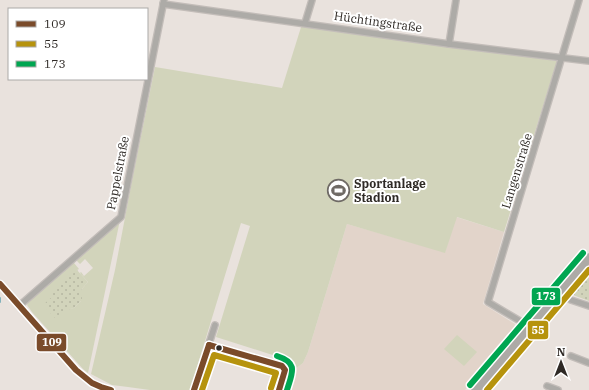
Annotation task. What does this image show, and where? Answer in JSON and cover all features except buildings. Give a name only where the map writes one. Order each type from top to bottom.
[{"type":"street","points":[[305,23],[312,0]]},
{"type":"street","points":[[449,44],[456,0]]},
{"type":"street","name":"Langenstraße","points":[[530,327],[488,302],[579,0]]},
{"type":"street","name":"Hüchtingstraße","points":[[164,2],[449,44],[589,61]]},
{"type":"street","name":"Pappelstraße","points":[[19,306],[121,217],[164,2]]},
{"type":"street","points":[[476,390],[589,258]]},
{"type":"street","points":[[0,284],[61,355],[84,379],[110,390]]},
{"type":"street","points":[[559,293],[571,300],[589,306]]},
{"type":"street","points":[[194,390],[215,325]]},
{"type":"street","points":[[571,356],[589,363]]},
{"type":"street","points":[[547,386],[558,390]]},
{"type":"shaded area","points":[[456,217],[504,232],[483,304],[515,324],[511,336],[465,390],[290,390],[294,370],[303,363],[308,352],[347,224],[445,252]]},
{"type":"green space","name":"Sportanlage Stadion","points":[[302,24],[557,61],[504,232],[457,217],[445,253],[347,224],[308,352],[303,363],[294,370],[292,363],[285,359],[216,337],[250,226],[241,223],[190,390],[150,390],[112,385],[91,374],[115,270],[155,67],[282,88]]},
{"type":"green space","points":[[120,220],[88,373],[27,305],[28,302],[71,263],[74,263],[79,269],[77,270],[67,309],[74,308],[81,301],[81,290],[88,282],[80,273],[81,272],[84,276],[93,268],[85,259],[80,264],[77,261],[77,258]]},
{"type":"green space","points":[[589,264],[589,301],[565,292]]},
{"type":"green space","points":[[77,270],[88,282],[81,290],[82,299],[74,308],[66,310],[56,319],[43,305],[53,296],[51,293]]},
{"type":"green space","points":[[457,335],[477,352],[464,366],[444,349]]},
{"type":"transit line","name":"173","points":[[470,385],[583,253]]},
{"type":"transit line","name":"55","points":[[487,390],[589,270]]},
{"type":"transit line","name":"109","points":[[0,284],[76,370],[92,383],[111,390]]},
{"type":"transit line","name":"109","points":[[209,345],[282,366],[285,370],[279,390]]},
{"type":"transit line","name":"109","points":[[194,390],[209,345]]},
{"type":"transit line","name":"55","points":[[202,390],[214,355],[276,373],[271,388]]},
{"type":"transit line","name":"173","points":[[277,356],[289,362],[291,365],[292,374],[287,390]]},
{"type":"place","name":"Sportanlage Stadion","points":[[339,191]]}]
